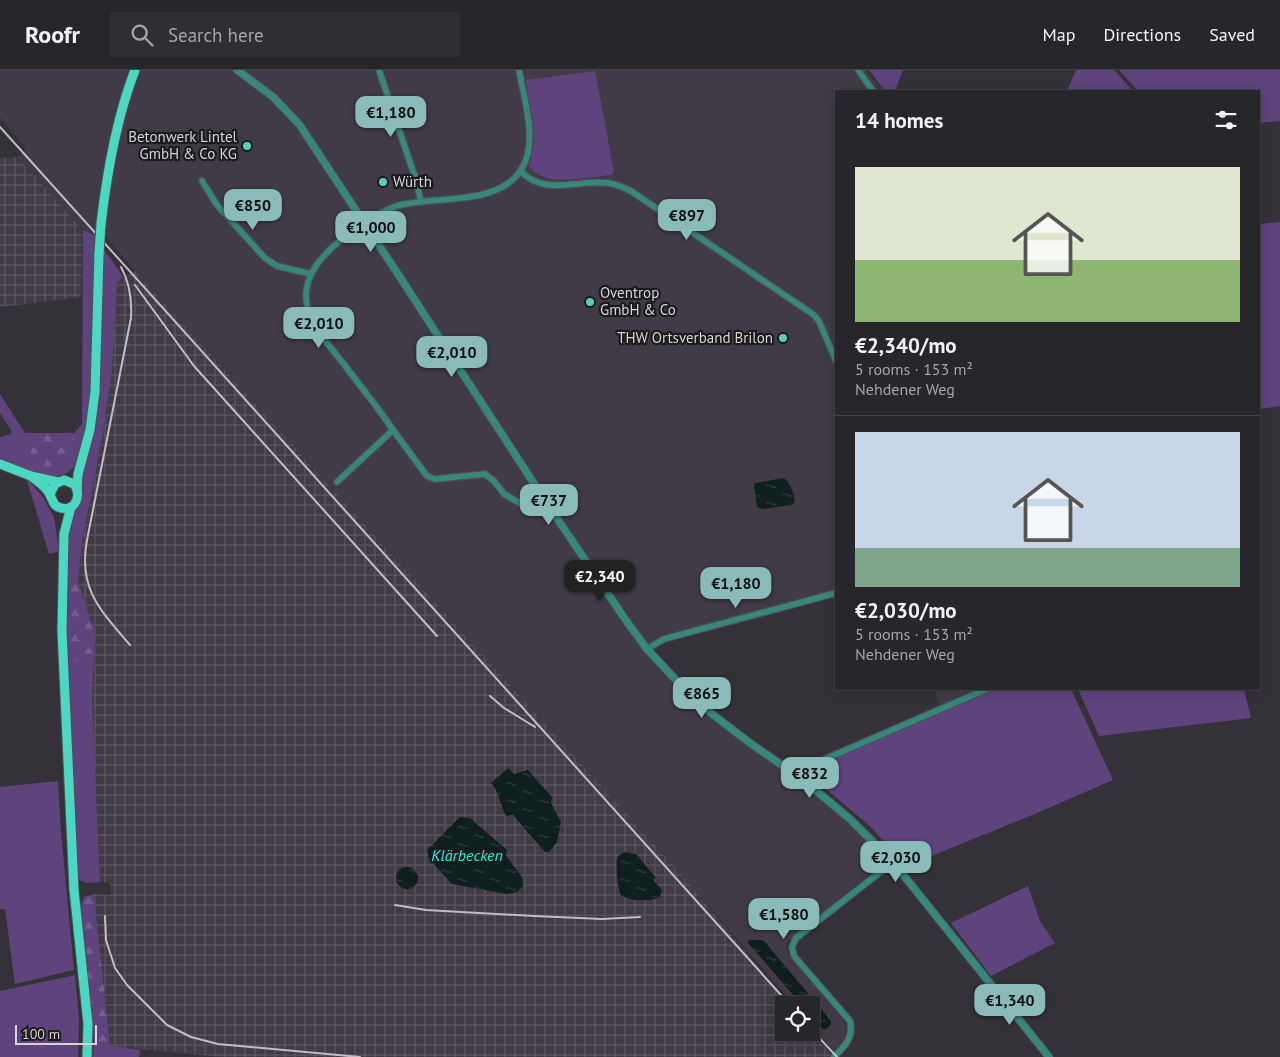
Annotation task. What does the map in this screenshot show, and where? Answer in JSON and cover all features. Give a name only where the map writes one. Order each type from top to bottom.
[{"type":"main road","points":[[87,1057],[88,1024],[74,890],[62,638],[64,534],[71,507],[77,500],[80,464],[86,449],[90,430],[96,378],[101,224],[109,167],[117,127],[135,70]]},
{"type":"main road","points":[[0,464],[31,476],[74,484],[77,490]]},
{"type":"main road","points":[[64,534],[56,506],[50,494],[52,487],[80,464]]},
{"type":"main road","points":[[31,476],[50,494]]},
{"type":"main road","points":[[56,506],[63,508],[71,507]]},
{"type":"street","points":[[237,70],[272,96],[298,124],[544,499],[647,649],[712,714],[834,805],[893,862],[1049,1057]]},
{"type":"street","points":[[380,70],[416,180],[420,202]]},
{"type":"street","points":[[519,70],[530,136],[528,152],[520,171],[508,183],[489,192],[393,208],[364,224],[330,248],[318,261],[310,274],[306,303],[310,316],[321,334],[427,476],[435,480],[485,474],[494,481],[504,494],[525,506],[532,506],[544,499]]},
{"type":"street","points":[[858,70],[872,90]]},
{"type":"street","points":[[520,171],[528,178],[552,186],[609,183],[631,190],[814,315],[820,320],[835,358]]},
{"type":"street","points":[[202,181],[216,205],[265,258],[277,266],[310,274]]},
{"type":"street","points":[[337,482],[393,430]]},
{"type":"street","points":[[647,649],[664,639],[835,593]]},
{"type":"street","points":[[797,776],[806,768],[816,763],[985,690]]},
{"type":"street","points":[[834,1057],[850,1040],[852,1030],[850,1021],[794,956],[792,946],[796,938],[893,862]]},
{"type":"shaded area","points":[[0,70],[866,70],[881,90],[835,90],[835,590],[657,638],[648,654],[692,703],[725,729],[798,779],[842,814],[874,848],[876,862],[874,870],[790,939],[786,945],[788,954],[843,1020],[846,1028],[845,1036],[835,1052],[820,1035],[820,996],[786,996],[685,878],[109,240],[83,230],[17,157],[26,149],[0,117]]},
{"type":"shaded area","points":[[17,157],[83,230],[81,297],[0,307],[0,158]]},
{"type":"shaded area","points":[[135,271],[685,878],[782,996],[775,996],[775,1041],[819,1041],[834,1057],[221,1057],[110,1046],[94,894],[110,895],[111,890],[110,883],[100,882],[92,697],[96,636],[78,582],[82,542],[103,433],[112,370],[117,282]]},
{"type":"shaded area","points":[[934,690],[986,690],[942,709]]},
{"type":"green space","points":[[869,70],[903,70],[895,90],[884,90]]},
{"type":"green space","points":[[1076,70],[1114,70],[1132,90],[1067,90]]},
{"type":"green space","points":[[1119,70],[1280,70],[1280,121],[1260,123],[1260,90],[1137,90]]},
{"type":"green space","points":[[595,71],[614,171],[612,175],[567,180],[545,177],[536,173],[529,166],[534,142],[526,80]]},
{"type":"green space","points":[[1280,222],[1280,406],[1260,409],[1260,224]]},
{"type":"green space","points":[[83,230],[97,236],[93,370],[87,432],[83,450],[76,464],[70,471],[62,475],[48,478],[0,461],[0,437],[11,434],[11,430],[0,413],[0,394],[25,433],[31,456],[74,443],[74,433],[82,424]]},
{"type":"green space","points":[[104,249],[123,277],[117,283],[112,370],[103,433],[82,542],[78,582],[67,582],[68,529],[92,436]]},
{"type":"green space","points":[[25,433],[74,433],[73,444],[66,459],[54,470],[40,464],[32,457]]},
{"type":"green space","points":[[26,477],[42,496],[54,517],[59,551],[49,554]]},
{"type":"green space","points":[[67,582],[78,582],[96,636],[94,661],[66,661]]},
{"type":"green space","points":[[66,661],[94,661],[92,697],[100,882],[87,883],[77,879]]},
{"type":"green space","points":[[992,690],[1071,690],[1113,780],[905,867],[872,828],[805,774],[810,769]]},
{"type":"green space","points":[[1078,690],[1244,690],[1251,718],[1099,736]]},
{"type":"green space","points":[[58,781],[74,970],[15,984],[5,909],[0,909],[0,787]]},
{"type":"green space","points":[[1028,886],[1040,921],[1055,943],[991,976],[951,923]]},
{"type":"green space","points":[[94,894],[110,1046],[94,1043],[81,906],[84,897]]},
{"type":"green space","points":[[75,975],[79,1019],[78,1057],[0,1057],[0,991]]},
{"type":"green space","points":[[94,1043],[140,1050],[139,1057],[93,1057]]},
{"type":"water","points":[[784,478],[792,490],[794,503],[763,509],[757,507],[755,483]]},
{"type":"water","points":[[508,768],[514,774],[528,770],[552,797],[551,803],[561,822],[557,842],[549,852],[545,852],[513,815],[506,816],[496,790],[491,783]]},
{"type":"water","name":"Klärbecken","points":[[460,817],[470,818],[507,850],[506,856],[522,877],[523,886],[517,892],[507,894],[452,884],[429,859],[427,850]]},
{"type":"water","points":[[625,852],[636,854],[656,878],[654,881],[662,890],[660,897],[651,900],[640,900],[621,896],[617,876],[617,860]]},
{"type":"water","points":[[407,867],[415,870],[418,878],[415,886],[407,889],[399,886],[396,878],[399,870]]},
{"type":"water","points":[[749,940],[762,940],[765,942],[810,996],[794,996],[748,943]]},
{"type":"water","points":[[820,1008],[831,1021],[831,1024],[826,1029],[820,1026]]},
{"type":"railway","points":[[0,127],[782,996]]},
{"type":"railway","points":[[121,267],[130,292],[131,318],[85,557],[89,586],[94,598],[109,621],[130,645]]},
{"type":"railway","points":[[135,285],[194,366],[437,636]]},
{"type":"railway","points":[[490,696],[504,708],[535,727]]},
{"type":"railway","points":[[395,905],[426,910],[534,916],[602,919],[640,917]]},
{"type":"railway","points":[[105,916],[106,940],[115,968],[127,985],[167,1025],[191,1037],[218,1044],[360,1057]]},
{"type":"railway","points":[[820,1039],[837,1057]]},
{"type":"place","name":"Betonwerk Lintel GmbH & Co KG","points":[[247,146]]},
{"type":"place","name":"Würth","points":[[383,182]]},
{"type":"place","name":"Oventrop GmbH & Co","points":[[590,302]]},
{"type":"place","name":"THW Ortsverband Brilon","points":[[783,338]]}]
